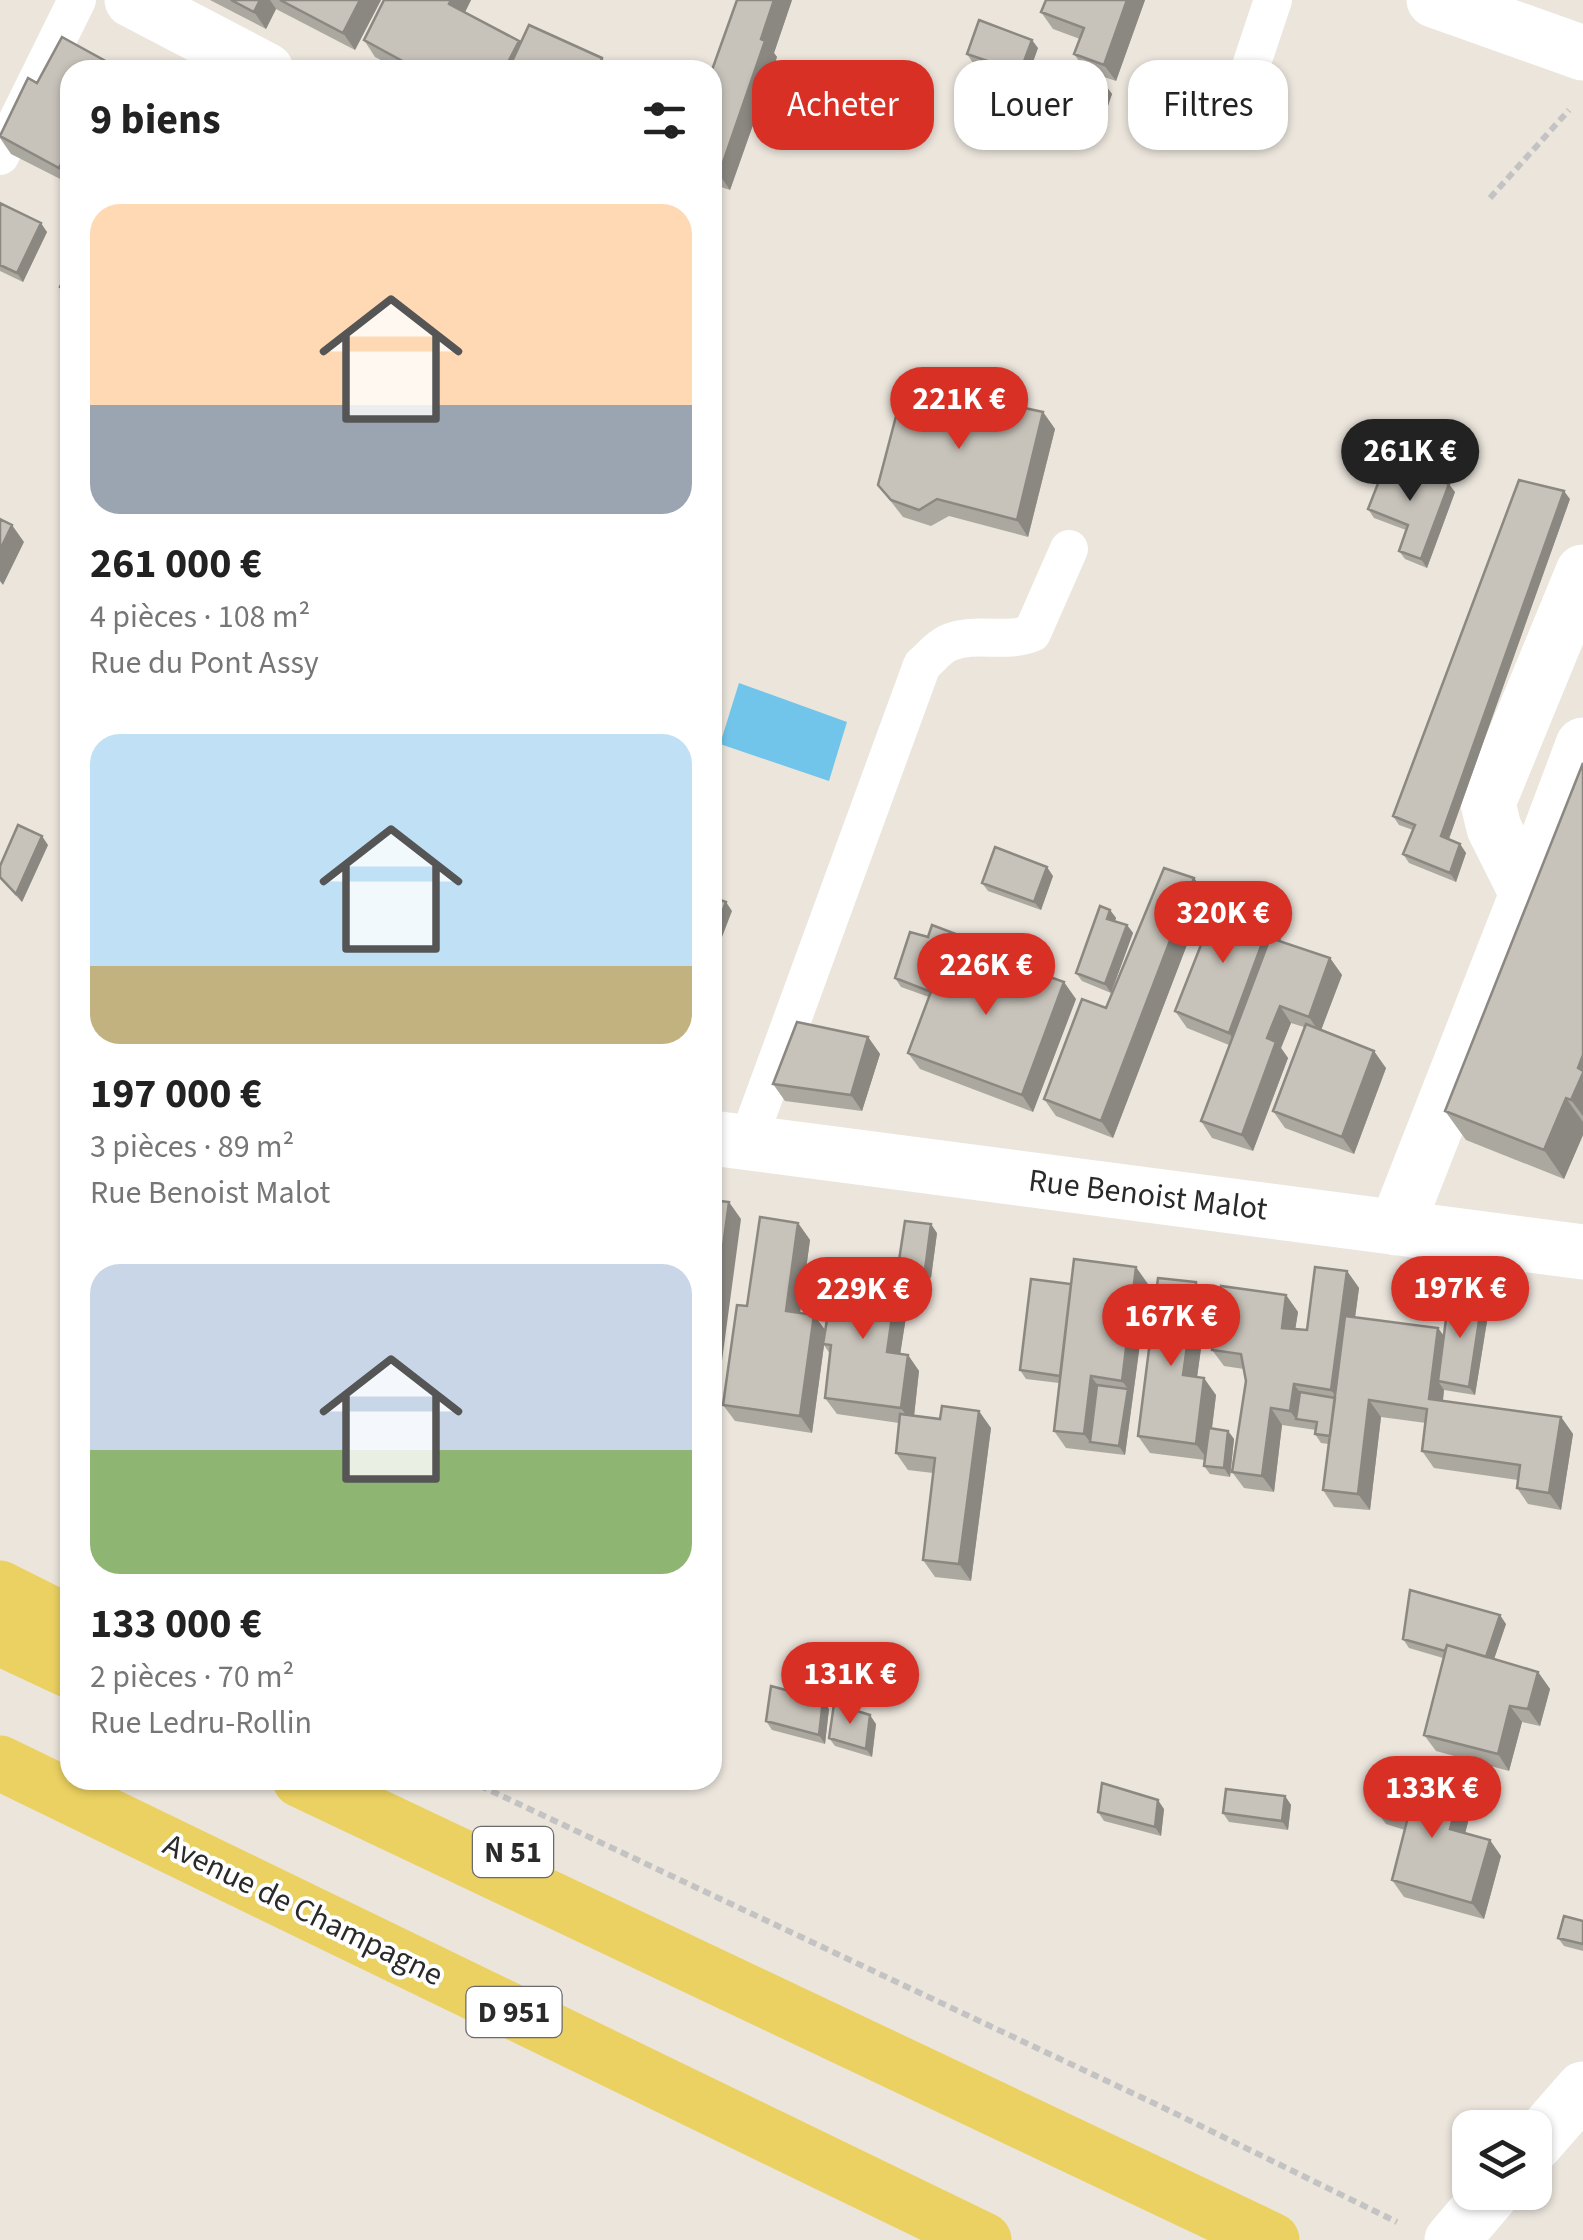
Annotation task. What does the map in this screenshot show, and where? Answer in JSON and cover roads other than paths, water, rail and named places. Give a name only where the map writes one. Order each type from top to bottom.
[{"type":"main road","points":[[0,1588],[60,1618]]},
{"type":"main road","points":[[0,1638],[60,1666]]},
{"type":"main road","name":"Avenue de Champagne","points":[[0,1763],[984,2240]]},
{"type":"main road","points":[[321,1790],[1272,2240]]},
{"type":"main road","name":"N 51","points":[[409,1790],[466,1818],[630,1936]]},
{"type":"street","points":[[132,0],[247,60]]},
{"type":"street","points":[[1434,0],[1583,53]]},
{"type":"street","points":[[1527,894],[1494,828],[1488,803],[1583,572]]},
{"type":"street","points":[[1396,1228],[1583,745]]},
{"type":"street","name":"Rue Benoist Malot","points":[[730,1140],[1583,1252]]},
{"type":"street","points":[[1552,2125],[1583,2089]]},
{"type":"street","points":[[1452,2240],[1478,2210]]},
{"type":"lane","points":[[0,156],[77,0]]},
{"type":"lane","points":[[1253,60],[1273,0]]},
{"type":"lane","points":[[730,1140],[922,665],[946,643],[976,637],[1016,639],[1032,633],[1070,549]]},
{"type":"water","points":[[739,683],[847,722],[829,781],[722,745]]}]
